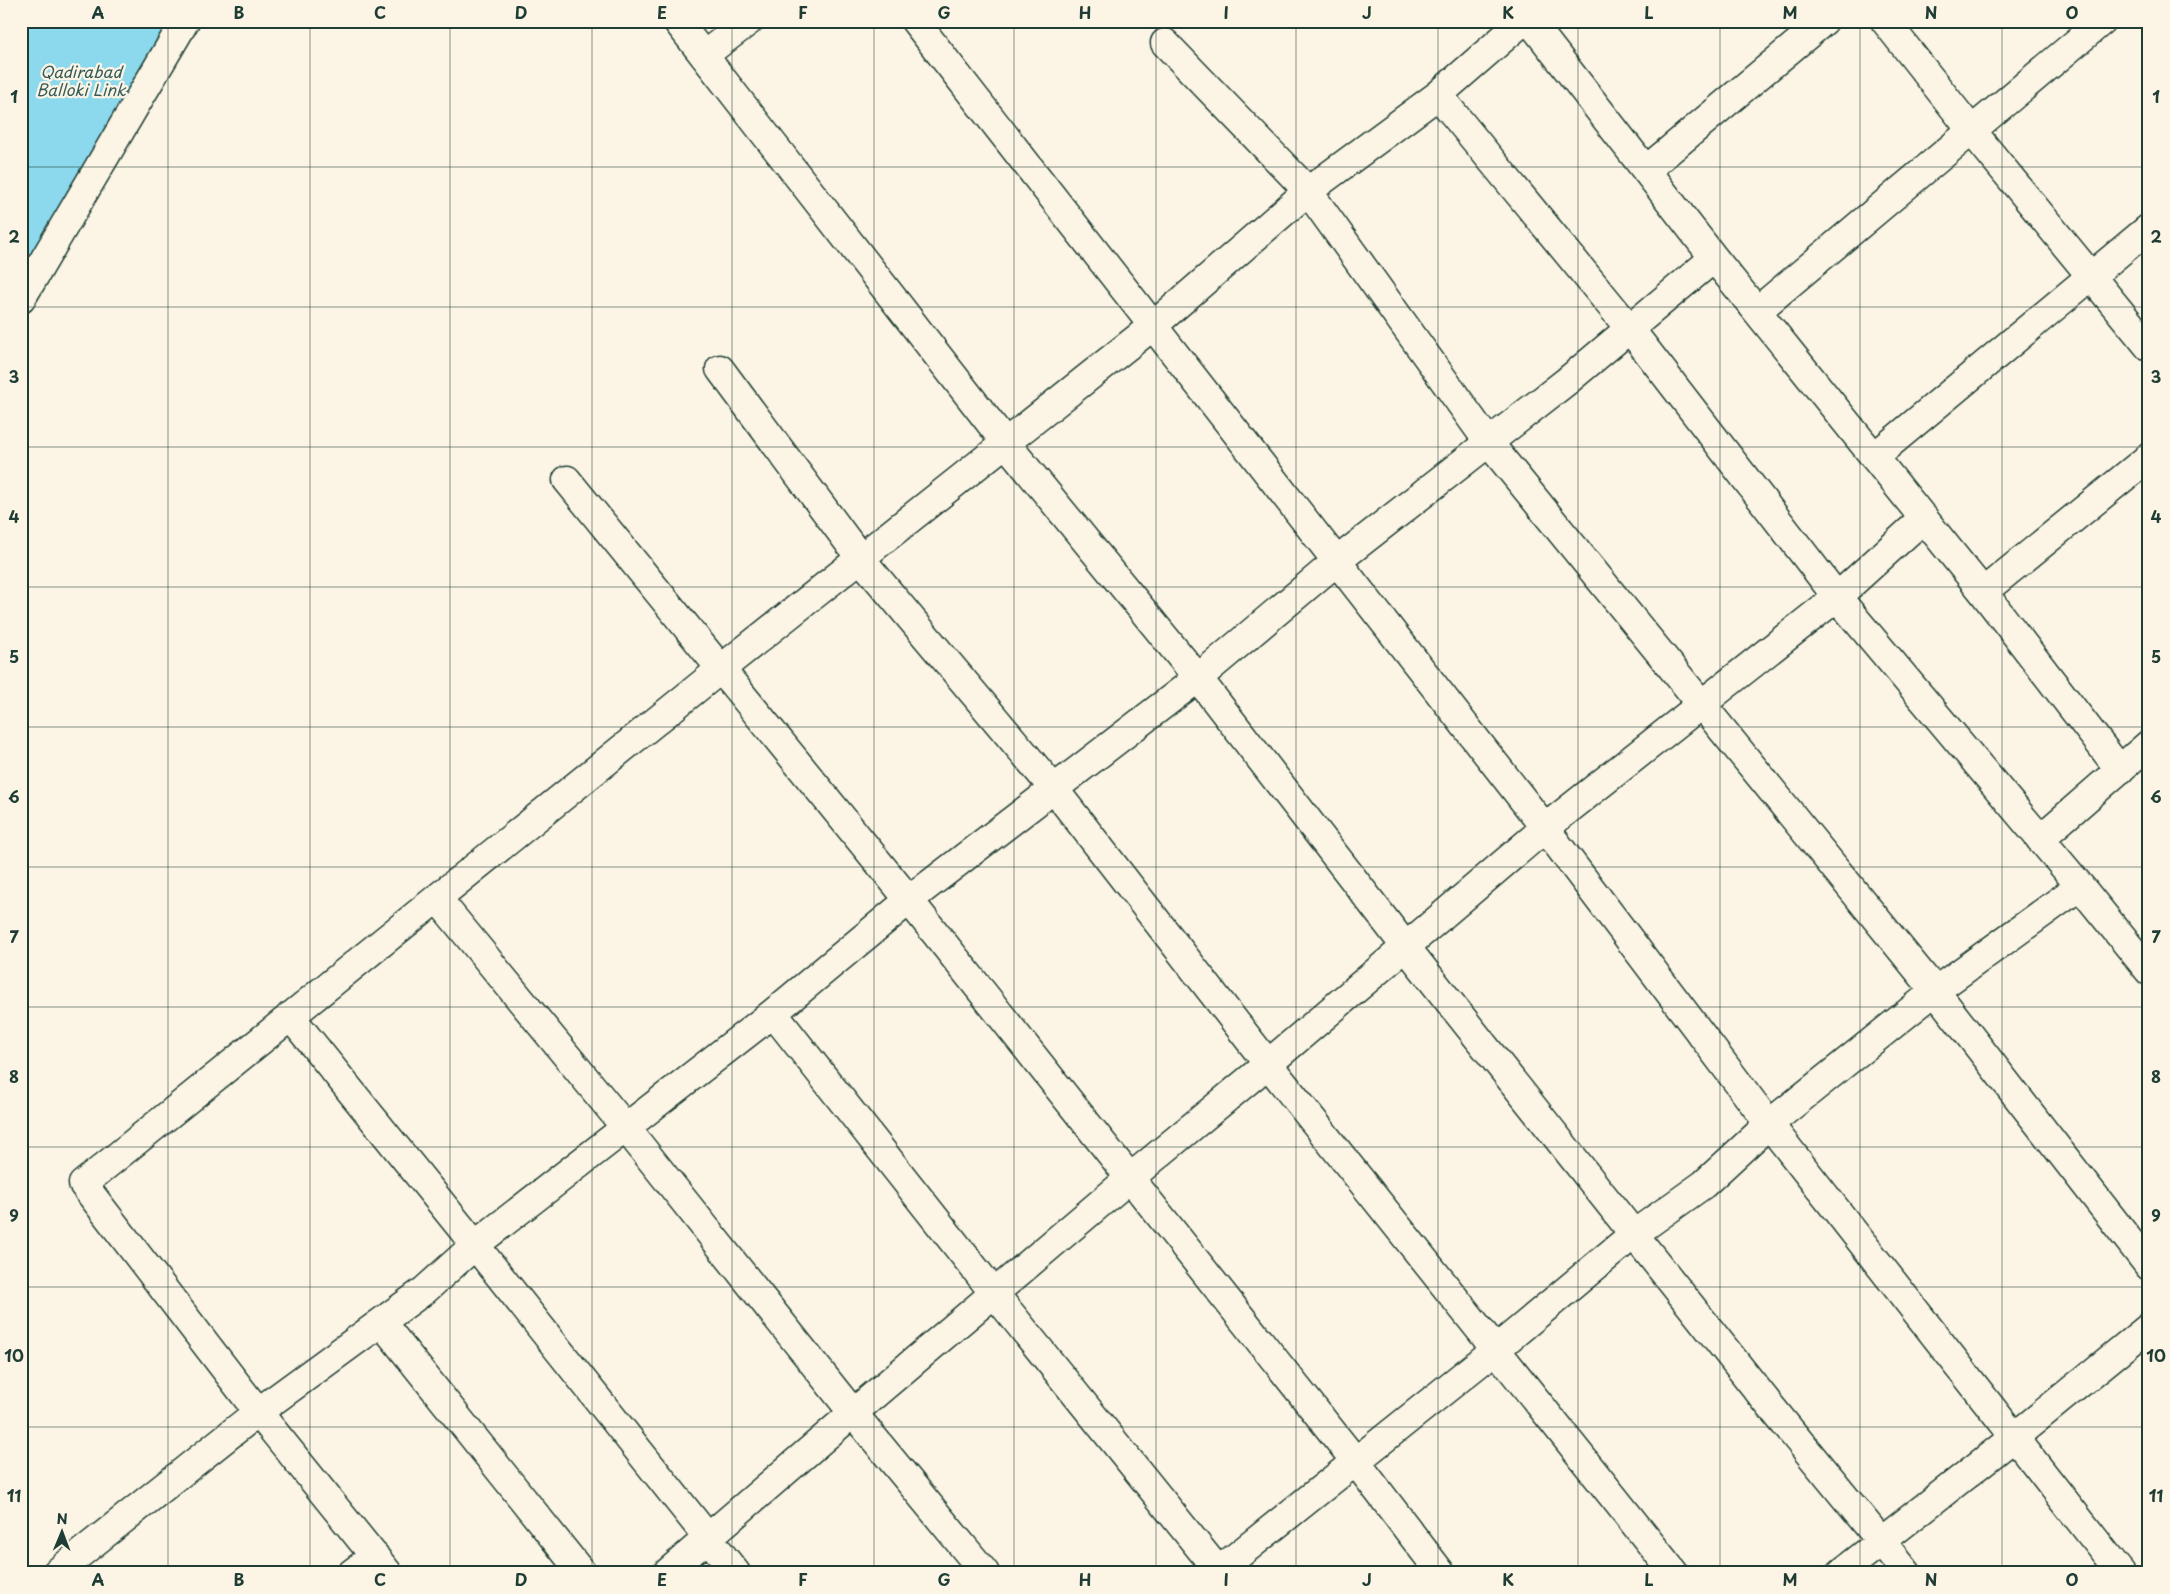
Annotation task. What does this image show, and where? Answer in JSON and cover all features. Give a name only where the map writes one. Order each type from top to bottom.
[{"type":"street","points":[[21,298],[185,21]]},
{"type":"street","points":[[677,21],[1005,442],[1198,678],[1405,946],[1766,1402],[1907,1573]]},
{"type":"street","points":[[704,55],[749,21]]},
{"type":"street","points":[[915,21],[1545,828],[1769,1124],[2013,1438],[2122,1573]]},
{"type":"street","points":[[352,1573],[382,1564],[258,1412],[83,1184],[722,668],[1154,325],[1308,191],[1438,95],[1522,21]]},
{"type":"street","points":[[1530,21],[1714,258],[1983,592],[2120,770]]},
{"type":"street","points":[[1646,170],[1824,21]]},
{"type":"street","points":[[1886,21],[1972,131],[2149,347]]},
{"type":"street","points":[[1757,311],[2102,21]]},
{"type":"street","points":[[1165,43],[1308,191],[1489,443],[1935,991],[2149,1266]]},
{"type":"street","points":[[1438,95],[1630,329],[1837,597],[2149,971]]},
{"type":"street","points":[[1874,457],[2149,228]]},
{"type":"street","points":[[56,1573],[258,1412],[382,1323],[424,1290],[475,1244],[773,1013],[909,900],[1198,678],[1337,561],[1489,443],[1714,258]]},
{"type":"street","points":[[720,369],[861,559],[1054,789],[1268,1064],[1674,1573]]},
{"type":"street","points":[[1983,592],[2149,457]]},
{"type":"street","points":[[567,480],[909,900],[1442,1573]]},
{"type":"street","points":[[667,1573],[994,1292],[1268,1064],[1545,828],[1837,597],[1924,518]]},
{"type":"street","points":[[2040,839],[2149,744]]},
{"type":"street","points":[[773,1013],[1218,1572],[1495,1350],[1634,1234],[1704,1184],[1769,1124],[1935,991],[2080,886]]},
{"type":"street","points":[[437,898],[626,1128],[853,1413],[985,1573]]},
{"type":"street","points":[[290,1016],[475,1244],[736,1573]]},
{"type":"street","points":[[382,1323],[582,1573]]},
{"type":"street","points":[[1841,1573],[1880,1540],[2013,1438],[2149,1327]]},
{"type":"water","name":"Qadirabad Balloki Link","points":[[21,21],[185,21],[21,299]]}]
